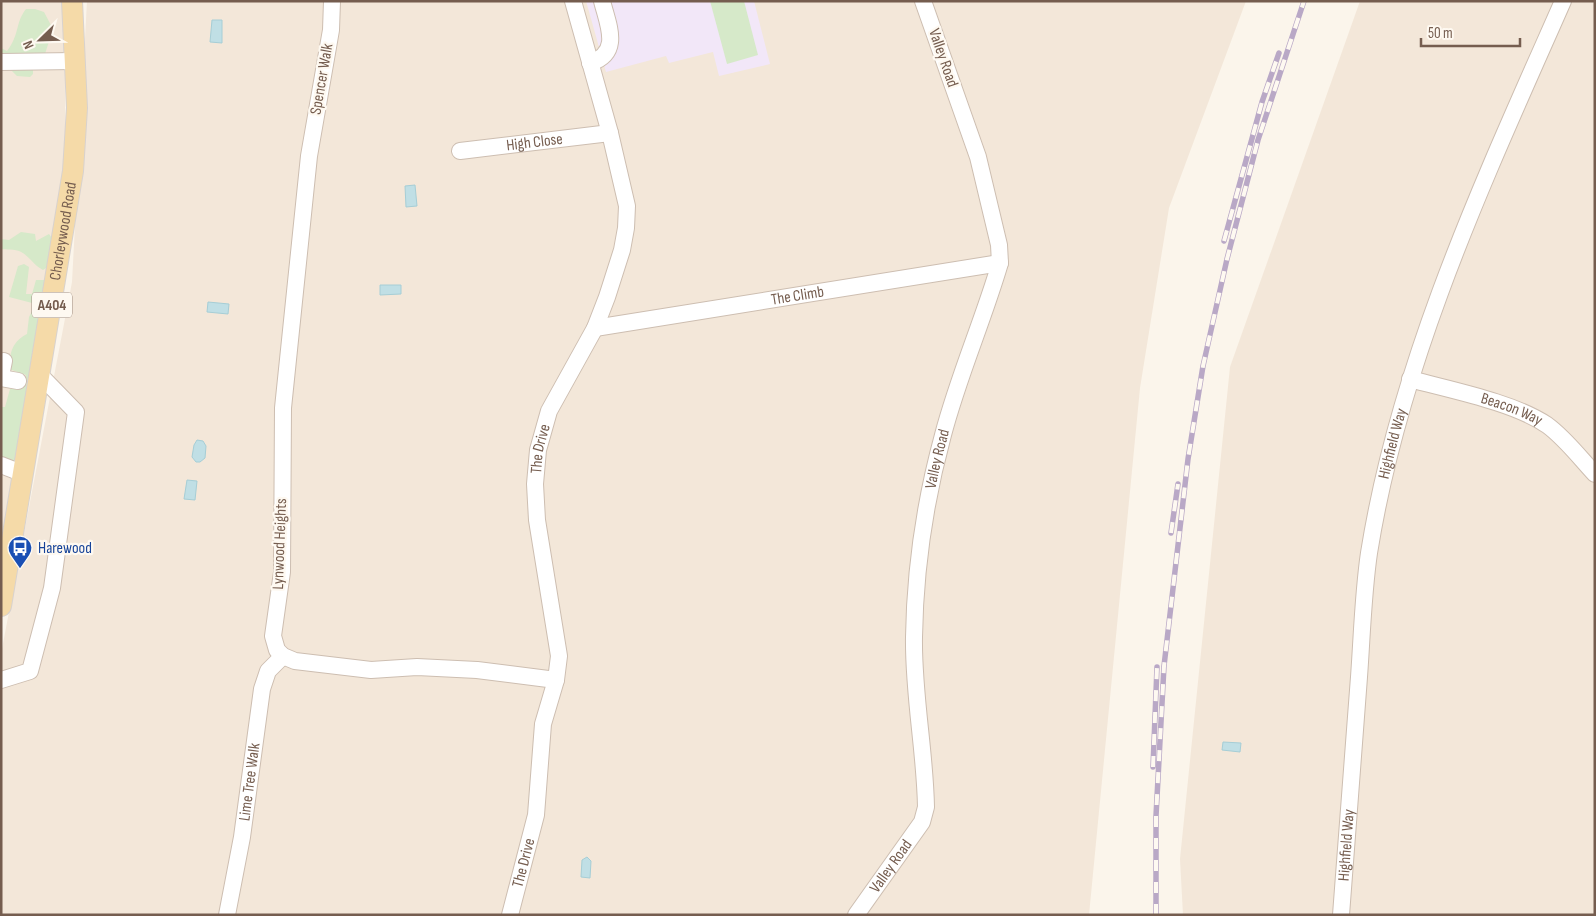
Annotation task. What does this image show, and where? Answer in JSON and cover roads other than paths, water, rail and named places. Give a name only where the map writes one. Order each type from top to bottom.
[{"type":"main road","name":"Chorleywood Road","points":[[1,606],[6,555],[24,474],[74,171],[77,108],[72,1]]},
{"type":"street","name":"Spencer Walk","points":[[309,156],[331,30],[332,1]]},
{"type":"street","name":"The Drive","points":[[510,915],[536,815],[544,724],[556,680],[559,656],[537,520],[535,484],[538,450],[549,411],[595,328],[622,250],[626,228],[627,206],[610,134],[573,1]]},
{"type":"street","points":[[590,63],[605,56],[611,44],[602,1]]},
{"type":"street","name":"Valley Road","points":[[856,915],[922,822],[926,807],[915,685],[914,637],[918,573],[930,488],[943,434],[1000,263],[999,245],[978,157],[923,1]]},
{"type":"street","name":"Highfield Way","points":[[1341,915],[1368,555],[1389,454],[1410,379],[1439,294],[1481,186],[1563,1]]},
{"type":"street","points":[[1,62],[75,61]]},
{"type":"street","name":"High Close","points":[[460,151],[610,134]]},
{"type":"street","name":"Lynwood Heights","points":[[283,656],[277,650],[273,636],[282,572],[283,408],[309,156]]},
{"type":"street","name":"The Climb","points":[[595,328],[1000,263]]},
{"type":"street","points":[[2,372],[18,381]]},
{"type":"street","points":[[1,680],[30,671],[52,588],[76,412],[40,375]]},
{"type":"street","name":"Beacon Way","points":[[1410,379],[1488,402],[1536,419],[1561,438],[1595,474]]},
{"type":"street","points":[[1,465],[24,474]]},
{"type":"street","points":[[283,656],[294,661],[371,670],[417,667],[476,670],[556,680]]},
{"type":"street","name":"Lime Tree Walk","points":[[227,915],[242,838],[262,689],[268,671],[283,656]]},
{"type":"water","points":[[212,20],[222,20],[222,43],[210,42]]},
{"type":"water","points":[[415,185],[417,206],[406,207],[405,186]]},
{"type":"water","points":[[380,285],[401,285],[401,294],[380,295]]},
{"type":"water","points":[[208,302],[229,304],[228,314],[207,312]]},
{"type":"water","points":[[197,440],[203,441],[206,446],[205,458],[200,462],[196,462],[192,457]]},
{"type":"water","points":[[187,480],[197,481],[195,500],[184,499]]},
{"type":"water","points":[[1223,742],[1241,743],[1240,752],[1222,750]]},
{"type":"water","points":[[587,857],[591,861],[590,878],[581,877],[582,860]]},
{"type":"railway","points":[[1156,915],[1156,816],[1164,666],[1188,459],[1203,366],[1227,259],[1258,140],[1304,1]]},
{"type":"railway","points":[[1224,241],[1262,102],[1279,53]]},
{"type":"railway","points":[[1171,533],[1178,484]]},
{"type":"railway","points":[[1153,767],[1157,667]]},
{"type":"place","name":"Harewood","points":[[20,569]]}]
